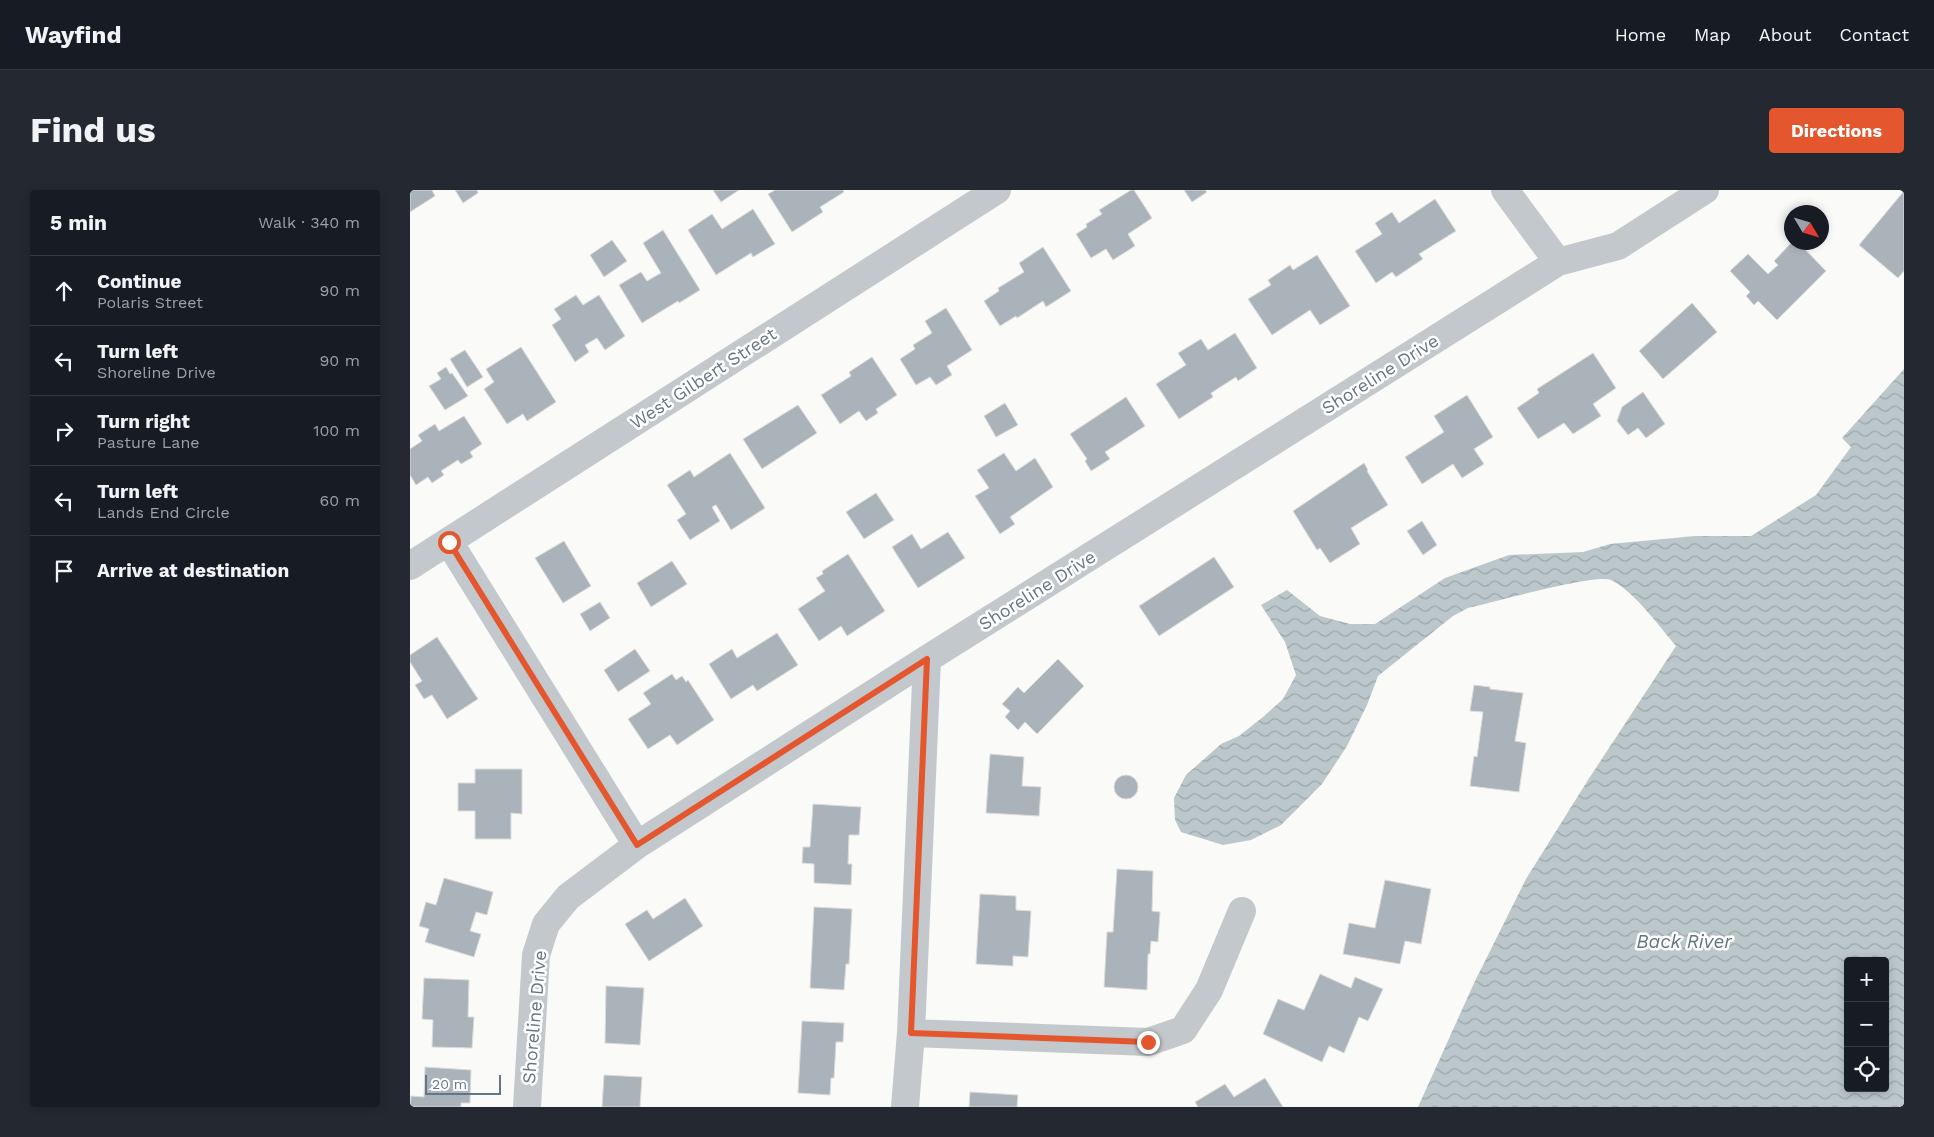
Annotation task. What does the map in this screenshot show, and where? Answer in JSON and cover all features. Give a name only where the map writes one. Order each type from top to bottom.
[{"type":"street","name":"West Gilbert Street","points":[[410,566],[997,190]]},
{"type":"street","points":[[1505,190],[1558,262]]},
{"type":"street","name":"Shoreline Drive","points":[[527,1107],[536,955],[546,924],[568,897],[637,845],[927,659],[1558,262],[1618,246],[1705,190]]},
{"type":"street","points":[[449,542],[637,845]]},
{"type":"street","points":[[905,1107],[911,1033],[927,659]]},
{"type":"street","points":[[911,1033],[1148,1042],[1183,1030],[1208,990],[1242,912]]},
{"type":"water","name":"Back River","points":[[1904,369],[1904,1107],[1418,1107],[1475,981],[1526,879],[1676,646],[1637,600],[1620,585],[1611,580],[1601,579],[1565,584],[1468,608],[1453,616],[1378,676],[1367,705],[1347,746],[1322,784],[1281,825],[1251,840],[1223,845],[1181,832],[1175,820],[1174,798],[1186,775],[1221,744],[1239,736],[1283,699],[1296,675],[1285,642],[1261,605],[1287,590],[1320,616],[1350,624],[1375,624],[1445,578],[1509,555],[1583,552],[1610,544],[1695,536],[1751,536],[1816,495],[1851,447],[1842,438]]},
{"type":"building","points":[[410,190],[432,190],[435,196],[410,212]]},
{"type":"building","points":[[455,190],[477,190],[478,193],[463,203]]},
{"type":"building","points":[[713,190],[739,190],[721,202]]},
{"type":"building","points":[[775,190],[843,190],[844,192],[820,207],[823,212],[792,232],[768,194]]},
{"type":"building","points":[[1134,190],[1152,218],[1128,234],[1135,246],[1113,260],[1106,249],[1091,258],[1076,234],[1087,227],[1086,224],[1102,214],[1099,210]]},
{"type":"building","points":[[1184,190],[1205,190],[1207,192],[1192,202]]},
{"type":"building","points":[[1904,191],[1904,271],[1898,278],[1859,245]]},
{"type":"building","points":[[1435,199],[1456,231],[1419,254],[1423,259],[1396,277],[1392,272],[1376,283],[1355,251],[1382,234],[1375,223],[1392,212],[1399,223]]},
{"type":"building","points":[[753,209],[775,244],[753,257],[751,253],[716,275],[688,230],[712,214],[722,229]]},
{"type":"building","points":[[663,230],[700,290],[642,323],[619,285],[641,272],[647,281],[661,273],[643,243]]},
{"type":"building","points":[[612,240],[627,261],[604,277],[590,255]]},
{"type":"building","points":[[1043,247],[1071,291],[1046,307],[1043,301],[1017,318],[1016,316],[1000,326],[984,301],[999,291],[998,288],[1024,272],[1019,263]]},
{"type":"building","points":[[1784,250],[1806,250],[1826,271],[1777,320],[1758,301],[1754,305],[1746,296],[1750,292],[1730,271],[1748,254],[1768,274],[1778,265],[1774,261]]},
{"type":"building","points":[[1317,255],[1350,306],[1320,325],[1310,310],[1272,335],[1248,299],[1271,285],[1268,280],[1290,265],[1293,270]]},
{"type":"building","points":[[576,295],[583,305],[599,295],[625,336],[605,350],[597,338],[585,345],[589,352],[575,362],[552,325],[561,319],[554,309]]},
{"type":"building","points":[[1692,303],[1717,332],[1663,379],[1639,351]]},
{"type":"building","points":[[946,308],[972,350],[947,366],[952,375],[936,385],[930,377],[916,385],[900,359],[915,349],[913,345],[932,333],[925,321]]},
{"type":"building","points":[[1235,333],[1257,368],[1238,381],[1236,377],[1211,393],[1213,397],[1179,419],[1156,384],[1186,365],[1178,353],[1201,339],[1208,350]]},
{"type":"building","points":[[521,347],[556,402],[527,421],[523,414],[507,424],[484,389],[494,382],[486,369]]},
{"type":"building","points":[[465,350],[483,377],[467,387],[450,359]]},
{"type":"building","points":[[1593,353],[1616,388],[1593,404],[1601,416],[1573,434],[1564,423],[1538,439],[1517,408],[1539,393],[1537,389]]},
{"type":"building","points":[[872,357],[897,395],[876,409],[878,413],[866,421],[859,411],[840,424],[821,395],[851,376],[849,372]]},
{"type":"building","points":[[446,367],[468,396],[445,410],[429,386],[441,379],[437,373]]},
{"type":"building","points":[[1643,392],[1665,424],[1646,438],[1638,428],[1628,435],[1617,421],[1622,407]]},
{"type":"building","points":[[1467,395],[1493,437],[1474,449],[1484,464],[1462,478],[1453,464],[1422,484],[1405,457],[1444,432],[1434,416]]},
{"type":"building","points":[[1126,397],[1145,426],[1105,452],[1110,459],[1091,471],[1085,461],[1087,459],[1070,434]]},
{"type":"building","points":[[1005,403],[1018,425],[996,437],[984,416]]},
{"type":"building","points":[[798,405],[817,433],[762,469],[743,439]]},
{"type":"building","points":[[464,416],[482,444],[470,452],[473,457],[461,464],[458,460],[441,471],[444,475],[432,483],[428,477],[416,485],[410,475],[410,449],[422,441],[418,435],[435,424],[439,431]]},
{"type":"building","points":[[730,453],[765,508],[731,530],[716,505],[712,507],[720,521],[690,540],[677,520],[686,514],[667,485],[690,470],[694,477]]},
{"type":"building","points":[[1004,453],[1016,471],[1035,458],[1053,487],[1010,517],[1015,524],[1000,534],[975,496],[989,488],[977,470]]},
{"type":"building","points":[[1364,463],[1388,505],[1351,528],[1360,544],[1330,563],[1320,548],[1317,550],[1293,511]]},
{"type":"building","points":[[876,493],[894,520],[864,539],[846,512]]},
{"type":"building","points":[[1422,521],[1437,545],[1423,555],[1407,531]]},
{"type":"building","points":[[948,532],[965,558],[918,588],[892,547],[912,534],[921,549]]},
{"type":"building","points":[[564,541],[591,586],[563,603],[535,558]]},
{"type":"building","points":[[848,554],[885,611],[847,636],[841,626],[819,641],[798,609],[825,591],[816,578],[823,574],[822,571]]},
{"type":"building","points":[[1214,557],[1234,587],[1159,636],[1139,606]]},
{"type":"building","points":[[672,561],[687,584],[651,607],[637,583]]},
{"type":"building","points":[[600,602],[610,618],[590,631],[580,614]]},
{"type":"building","points":[[777,633],[798,665],[757,691],[753,685],[731,699],[709,664],[732,649],[737,658]]},
{"type":"building","points":[[437,637],[478,699],[447,719],[432,695],[424,699],[415,685],[422,681],[410,662],[410,655]]},
{"type":"building","points":[[635,649],[650,671],[618,692],[604,670]]},
{"type":"building","points":[[1058,659],[1084,686],[1037,734],[1025,722],[1018,730],[1005,717],[1010,711],[1002,704],[1018,687],[1024,693]]},
{"type":"building","points":[[672,674],[676,680],[682,676],[686,682],[688,680],[714,720],[677,745],[670,735],[648,749],[628,719],[651,704],[643,693]]},
{"type":"building","points":[[1474,685],[1523,693],[1515,741],[1526,743],[1519,792],[1470,786],[1474,756],[1477,757],[1483,712],[1470,711]]},
{"type":"building","points":[[990,754],[1024,757],[1022,786],[1041,787],[1039,816],[986,813]]},
{"type":"building","points":[[475,769],[522,769],[522,814],[511,813],[511,839],[475,839],[475,811],[458,811],[458,783],[475,783]]},
{"type":"building","points":[[1126,775],[1135,778],[1138,787],[1135,796],[1126,799],[1117,796],[1114,787],[1117,778]]},
{"type":"building","points":[[813,804],[861,807],[859,835],[849,835],[848,864],[852,864],[851,885],[814,883],[814,864],[802,863],[803,847],[810,847]]},
{"type":"building","points":[[1117,869],[1153,871],[1152,911],[1160,912],[1158,942],[1151,941],[1150,954],[1148,954],[1147,990],[1104,987],[1107,932],[1113,932]]},
{"type":"building","points":[[444,878],[493,892],[487,915],[476,912],[470,931],[481,934],[474,957],[425,942],[429,929],[419,926],[426,902],[436,905]]},
{"type":"building","points":[[1385,880],[1431,889],[1421,944],[1405,941],[1400,964],[1343,954],[1349,923],[1375,928]]},
{"type":"building","points":[[980,894],[1016,896],[1016,910],[1031,911],[1028,957],[1013,956],[1013,966],[976,964]]},
{"type":"building","points":[[685,898],[703,926],[649,961],[625,924],[647,910],[653,919]]},
{"type":"building","points":[[814,907],[852,909],[849,964],[846,964],[844,990],[810,988]]},
{"type":"building","points":[[1320,974],[1351,988],[1355,977],[1383,989],[1368,1021],[1359,1017],[1344,1053],[1329,1046],[1322,1062],[1263,1034],[1278,999],[1304,1010]]},
{"type":"building","points":[[424,978],[469,980],[468,1017],[474,1017],[472,1048],[432,1047],[433,1020],[422,1019]]},
{"type":"building","points":[[606,986],[644,988],[640,1045],[605,1043]]},
{"type":"building","points":[[802,1021],[844,1023],[843,1042],[836,1042],[834,1078],[831,1078],[830,1095],[798,1093]]},
{"type":"building","points":[[425,1067],[471,1070],[470,1103],[461,1103],[461,1107],[410,1107],[411,1096],[424,1097]]},
{"type":"building","points":[[604,1075],[642,1077],[640,1107],[602,1107]]},
{"type":"building","points":[[1265,1078],[1283,1107],[1198,1107],[1195,1102],[1225,1084],[1234,1097]]},
{"type":"building","points":[[970,1092],[1018,1095],[1017,1107],[969,1107]]},
{"type":"route","points":[[449,542],[637,845],[927,659],[911,1033],[1148,1042]]}]
